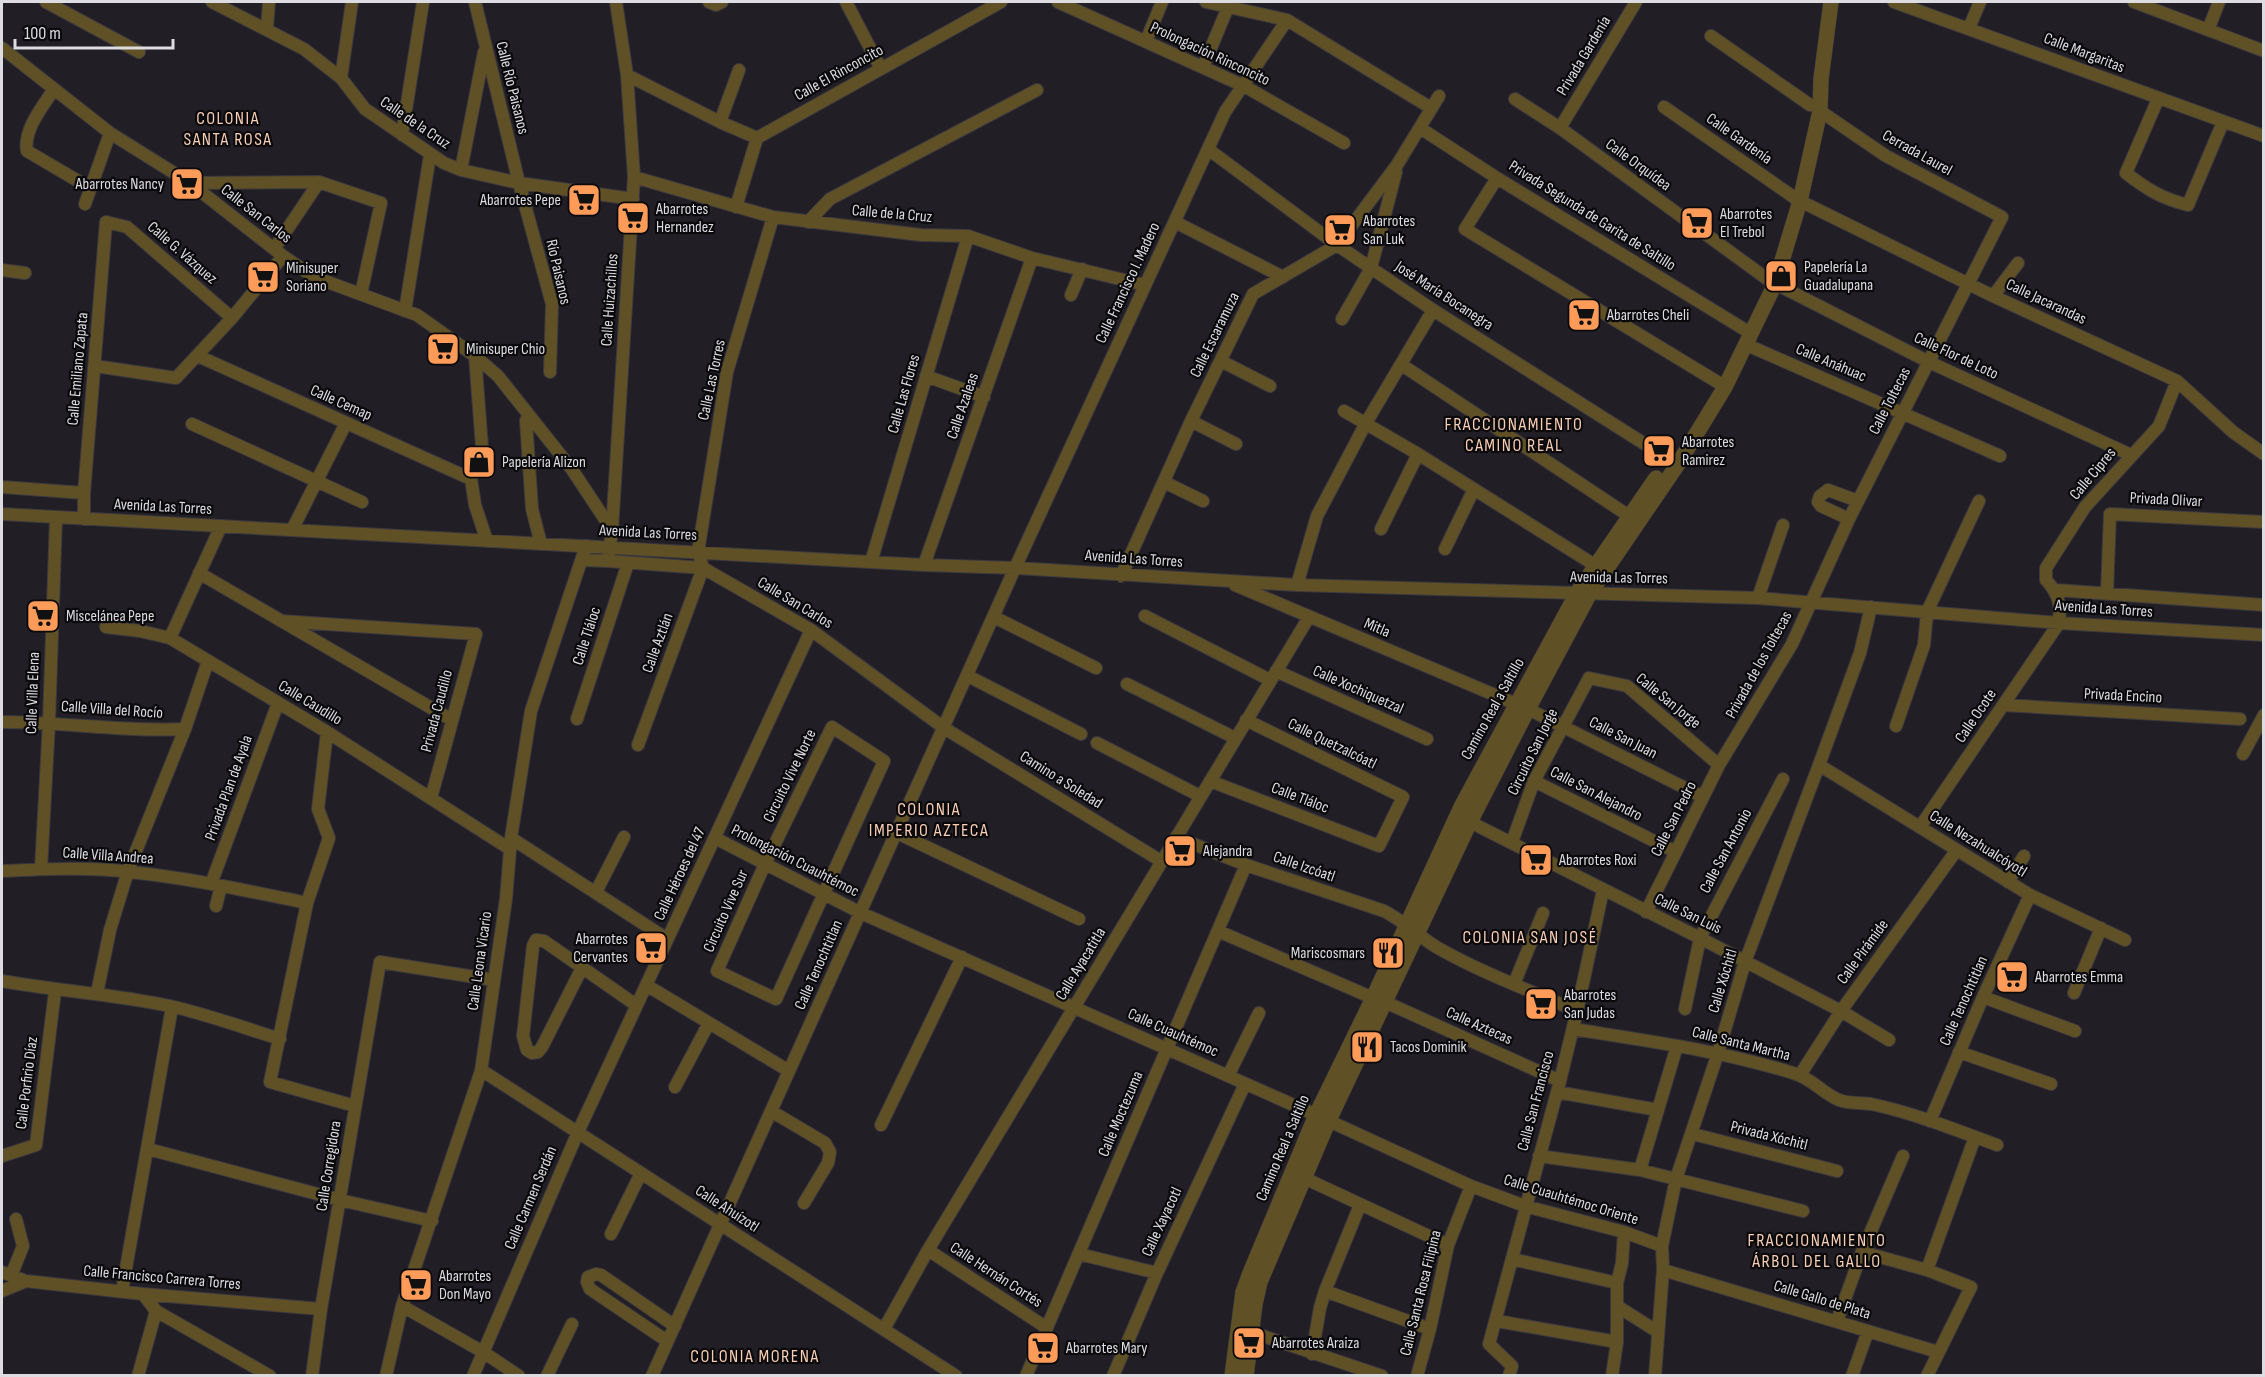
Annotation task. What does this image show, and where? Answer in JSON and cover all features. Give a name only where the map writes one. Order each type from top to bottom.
[{"type":"street","points":[[46,2],[139,52]]},
{"type":"street","name":"Calle de la Cruz","points":[[212,2],[267,28],[304,49],[341,78],[364,109],[430,154],[461,170],[519,183],[633,199]]},
{"type":"street","points":[[267,28],[269,2]]},
{"type":"street","points":[[341,78],[352,2]]},
{"type":"street","points":[[402,135],[423,2]]},
{"type":"street","name":"Calle Río Paisanos","points":[[475,2],[519,183]]},
{"type":"street","name":"Calle Huizachillos","points":[[612,530],[634,177],[627,75],[616,2]]},
{"type":"street","points":[[710,2],[716,4],[722,2]]},
{"type":"street","points":[[846,2],[881,69]]},
{"type":"street","name":"Calle El Rinconcito","points":[[757,138],[1001,2]]},
{"type":"street","name":"Prolongación Rinconcito","points":[[1058,2],[1080,6],[1146,41],[1244,86],[1344,143]]},
{"type":"street","points":[[1146,41],[1162,2]]},
{"type":"street","points":[[1206,2],[1287,20],[1431,108]]},
{"type":"street","name":"Privada Gardenía","points":[[1560,128],[1636,2]]},
{"type":"street","name":"Calle Margaritas","points":[[1894,2],[2264,136]]},
{"type":"street","points":[[1969,28],[1980,2]]},
{"type":"street","points":[[2134,2],[2264,51]]},
{"type":"street","points":[[2208,30],[2219,2]]},
{"type":"street","name":"Camino Real a Saltillo","points":[[1600,568],[1678,464],[1725,387],[1773,283],[1797,199],[1821,79],[1831,6]]},
{"type":"street","points":[[1203,67],[1228,7]]},
{"type":"street","name":"Calle Francisco I. Madero","points":[[1015,568],[1225,112],[1287,20]]},
{"type":"street","name":"Cerrada Laurel","points":[[1711,36],[1886,156],[2002,217]]},
{"type":"street","name":"Calle San Carlos","points":[[2,48],[110,133],[190,183],[314,277],[417,315],[475,356],[498,376],[571,468],[612,530]]},
{"type":"street","points":[[461,170],[485,48]]},
{"type":"street","points":[[720,122],[739,70]]},
{"type":"street","points":[[627,75],[757,138],[736,207]]},
{"type":"street","points":[[54,89],[33,122],[26,144],[27,151],[90,188]]},
{"type":"street","points":[[808,222],[830,199],[1036,90]]},
{"type":"street","name":"Calle Escaramuza","points":[[1121,576],[1191,421],[1253,294],[1336,244],[1397,165],[1439,96]]},
{"type":"street","name":"Calle Orquídea","points":[[1515,99],[1560,128],[1773,283]]},
{"type":"street","points":[[2158,99],[2126,173],[2145,188],[2167,200],[2188,205],[2223,122]]},
{"type":"street","name":"Calle Gardenía","points":[[1664,107],[1797,199]]},
{"type":"street","name":"Privada Segunda de Garita de Saltillo","points":[[1420,128],[1747,338]]},
{"type":"street","points":[[85,204],[110,133]]},
{"type":"street","name":"José María Bocanegra","points":[[1208,149],[1336,244],[1433,310],[1670,460]]},
{"type":"street","points":[[405,311],[430,154]]},
{"type":"street","points":[[1342,319],[1371,268],[1397,165]]},
{"type":"street","name":"Calle de la Cruz","points":[[634,177],[773,217],[921,235],[968,236],[1032,258],[1145,285]]},
{"type":"street","points":[[1497,178],[1465,229],[1719,383]]},
{"type":"street","points":[[94,366],[176,378],[232,318],[279,252],[319,182]]},
{"type":"street","points":[[190,183],[319,182],[381,203],[360,294]]},
{"type":"street","name":"Río Paisanos","points":[[519,183],[552,304],[550,372]]},
{"type":"street","name":"Calle Jacarandas","points":[[1797,199],[1994,296],[2177,381],[2233,432],[2264,454]]},
{"type":"street","name":"Calle Las Torres","points":[[698,552],[727,372],[773,217]]},
{"type":"street","name":"Calle Toltecas","points":[[1812,602],[1849,519],[2002,217]]},
{"type":"street","name":"Calle G. Vázquez","points":[[106,222],[127,227],[232,318]]},
{"type":"street","name":"Calle Emiliano Zapata","points":[[84,519],[84,493],[106,222]]},
{"type":"street","points":[[1175,222],[1283,277]]},
{"type":"street","name":"Calle Las Flores","points":[[871,562],[968,236]]},
{"type":"street","name":"Calle Azaleas","points":[[924,565],[1032,258]]},
{"type":"street","points":[[1994,296],[2018,263]]},
{"type":"street","points":[[1071,295],[1082,269]]},
{"type":"street","points":[[2,270],[25,273]]},
{"type":"street","name":"Calle Flor de Loto","points":[[1773,283],[1929,362],[2131,455]]},
{"type":"street","points":[[1297,585],[1317,516],[1366,423],[1433,310]]},
{"type":"street","name":"Camino Real a Saltillo","points":[[1246,1376],[1244,1292],[1250,1273],[1412,929],[1462,805],[1522,706],[1629,516],[1670,460],[1747,338]]},
{"type":"street","name":"Calle Anáhuac","points":[[1747,338],[2000,456]]},
{"type":"street","name":"Calle Cemap","points":[[198,356],[471,479]]},
{"type":"street","points":[[475,356],[482,447],[471,479],[487,541]]},
{"type":"street","points":[[1221,361],[1270,386]]},
{"type":"street","points":[[1402,365],[1629,516]]},
{"type":"street","points":[[926,376],[984,397]]},
{"type":"street","name":"Calle Cipres","points":[[2058,623],[2060,607],[2056,590],[2046,580],[2046,568],[2085,507],[2159,426],[2177,381]]},
{"type":"street","points":[[1344,411],[1418,454],[1600,568]]},
{"type":"street","points":[[529,415],[526,421],[532,509],[541,544]]},
{"type":"street","points":[[1191,421],[1236,444]]},
{"type":"street","points":[[291,530],[346,423]]},
{"type":"street","points":[[192,424],[362,502]]},
{"type":"street","points":[[1381,529],[1418,454]]},
{"type":"street","points":[[1164,482],[1203,501]]},
{"type":"street","points":[[2,487],[84,493]]},
{"type":"street","points":[[1445,549],[1474,489]]},
{"type":"street","points":[[1849,519],[1821,506],[1818,502],[1820,496],[1828,490],[1858,501]]},
{"type":"street","points":[[1896,726],[1924,645],[1927,612],[1979,501]]},
{"type":"street","name":"Avenida Las Torres","points":[[2,514],[1297,585],[1758,598],[2058,623],[2264,635]]},
{"type":"street","name":"Privada Olivar","points":[[2107,593],[2110,514],[2264,522]]},
{"type":"street","name":"Calle Villa Elena","points":[[41,869],[56,517]]},
{"type":"street","points":[[1758,598],[1783,525]]},
{"type":"street","points":[[170,638],[221,526]]},
{"type":"street","points":[[608,561],[612,530]]},
{"type":"street","name":"Calle Leona Vicario","points":[[386,1376],[402,1306],[481,1070],[506,899],[510,843],[531,711],[586,546]]},
{"type":"street","points":[[698,552],[704,568]]},
{"type":"street","name":"Calle San Carlos","points":[[582,560],[704,568],[811,630],[944,728]]},
{"type":"street","name":"Calle Tláloc","points":[[577,719],[628,563]]},
{"type":"street","name":"Calle Aztlán","points":[[638,746],[704,568]]},
{"type":"street","name":"Calle Tenochtitlan","points":[[652,1376],[1015,568]]},
{"type":"street","points":[[199,573],[452,720]]},
{"type":"street","name":"Mitla","points":[[1226,581],[1522,706]]},
{"type":"street","name":"Avenida Las Torres","points":[[2056,590],[2264,604]]},
{"type":"street","name":"Privada de los Toltecas","points":[[1734,743],[1792,644],[1812,602]]},
{"type":"street","name":"Calle Xóchitl","points":[[1655,1376],[1663,1270],[1662,1246],[1676,1179],[1719,1053],[1745,962],[1860,653],[1871,607]]},
{"type":"street","name":"Calle Xochiquetzal","points":[[1145,616],[1273,676],[1427,739]]},
{"type":"street","points":[[994,617],[1096,668]]},
{"type":"street","name":"Calle Ayacatitla","points":[[884,1329],[928,1250],[1309,617]]},
{"type":"street","name":"Privada Caudillo","points":[[281,621],[476,634],[431,798]]},
{"type":"street","name":"Calle Ocote","points":[[1920,827],[2058,623]]},
{"type":"street","name":"Calle Caudillo","points":[[106,627],[140,631],[170,638],[327,732],[431,798],[596,892],[667,939]]},
{"type":"street","name":"Calle Héroes del 47","points":[[578,1132],[811,630]]},
{"type":"street","points":[[97,993],[110,930],[128,872],[185,729],[208,661]]},
{"type":"street","points":[[968,676],[1081,734]]},
{"type":"street","name":"Circuito San Jorge","points":[[1512,842],[1534,781],[1589,678]]},
{"type":"street","name":"Calle San Jorge","points":[[1589,678],[1627,686],[1719,765]]},
{"type":"street","points":[[1127,684],[1235,738]]},
{"type":"street","name":"Privada Plan de Ayala","points":[[216,906],[216,885],[278,703]]},
{"type":"street","name":"Privada Encino","points":[[2003,705],[2240,719]]},
{"type":"street","name":"Camino Real a Saltillo","points":[[1412,929],[1470,822],[1522,706]]},
{"type":"street","name":"Calle San Juan","points":[[1522,706],[1704,797]]},
{"type":"street","points":[[2243,754],[2264,716]]},
{"type":"street","name":"Calle Quetzalcóatl","points":[[1246,720],[1403,797],[1379,846]]},
{"type":"street","name":"Calle Villa del Rocío","points":[[2,722],[49,722],[112,729],[185,729]]},
{"type":"street","name":"Circuito Vive Norte","points":[[765,864],[832,727],[884,761],[825,894]]},
{"type":"street","name":"Camino a Soledad","points":[[944,728],[1161,861]]},
{"type":"street","points":[[327,732],[318,809],[328,838],[307,903],[270,1082],[355,1106]]},
{"type":"street","points":[[1097,742],[1200,796]]},
{"type":"street","name":"Calle San Pedro","points":[[1646,912],[1719,765],[1734,743]]},
{"type":"street","name":"Calle Nezahualcóyotl","points":[[1819,765],[2008,882],[2126,940]]},
{"type":"street","name":"Calle San Antonio","points":[[1685,1009],[1700,938],[1783,779]]},
{"type":"street","name":"Calle Tláloc","points":[[1210,781],[1379,846]]},
{"type":"street","name":"Calle San Alejandro","points":[[1534,781],[1676,852]]},
{"type":"street","name":"Calle San Luis","points":[[1470,822],[1841,1011],[1889,1040]]},
{"type":"street","points":[[897,833],[1079,919]]},
{"type":"street","points":[[596,892],[624,837]]},
{"type":"street","name":"Calle Izcóatl","points":[[1176,837],[1246,865],[1384,911],[1440,949],[1578,1011]]},
{"type":"street","name":"Prolongación Cuauhtémoc","points":[[715,838],[861,912]]},
{"type":"street","name":"Calle Pirámide","points":[[1800,1076],[1841,1011],[1956,851]]},
{"type":"street","points":[[2008,882],[2024,856]]},
{"type":"street","name":"Circuito Vive Sur","points":[[765,864],[717,971],[776,999],[825,894]]},
{"type":"street","name":"Calle Moctezuma","points":[[1026,1376],[1246,865]]},
{"type":"street","name":"Calle Villa Andrea","points":[[2,871],[41,869],[128,872],[216,885],[307,903]]},
{"type":"street","name":"Calle San Francisco","points":[[1510,1371],[1489,1344],[1578,1011],[1603,890]]},
{"type":"street","name":"Calle Tenochtitlan","points":[[1930,1121],[1983,997],[2031,895]]},
{"type":"street","name":"Calle Cuauhtémoc","points":[[861,912],[1471,1186]]},
{"type":"street","points":[[1514,984],[1543,913]]},
{"type":"street","points":[[2074,993],[2101,928]]},
{"type":"street","name":"Calle Aztecas","points":[[1218,931],[1379,1000],[1558,1086],[1658,1110]]},
{"type":"street","points":[[583,966],[542,1047],[538,1052],[532,1053],[527,1050],[523,1036],[533,946],[536,940],[544,941],[583,966],[636,1005]]},
{"type":"street","points":[[880,1125],[962,957]]},
{"type":"street","name":"Calle Corregidora","points":[[312,1376],[321,1309],[380,962],[494,980]]},
{"type":"street","points":[[2,981],[55,991],[97,993],[172,1007],[280,1039]]},
{"type":"street","points":[[646,985],[789,1071]]},
{"type":"street","name":"Calle Porfirio Díaz","points":[[2,1156],[36,1145],[55,991]]},
{"type":"street","points":[[1983,997],[2074,1031]]},
{"type":"street","points":[[122,1291],[172,1007]]},
{"type":"street","points":[[1228,1076],[1259,1013]]},
{"type":"street","points":[[675,1087],[709,1023]]},
{"type":"street","name":"Calle Santa Martha","points":[[1573,1029],[1719,1053],[1800,1076],[1825,1094],[1839,1100],[1853,1104],[1868,1104],[1930,1121],[1997,1144]]},
{"type":"street","points":[[1640,1170],[1677,1046]]},
{"type":"street","points":[[1959,1052],[2051,1084]]},
{"type":"street","name":"Calle Ahuízotl","points":[[481,1070],[956,1376]]},
{"type":"street","name":"Calle Xayacotl","points":[[1113,1376],[1157,1272],[1245,1084]]},
{"type":"street","points":[[771,1111],[825,1143],[830,1152],[828,1163],[804,1203]]},
{"type":"street","name":"Camino Real a Saltillo","points":[[1232,1376],[1260,1282],[1304,1178],[1322,1118]]},
{"type":"street","name":"Calle Carmen Serdán","points":[[473,1376],[578,1132]]},
{"type":"street","name":"Privada Xóchitl","points":[[1693,1134],[1837,1171]]},
{"type":"street","points":[[1927,1270],[1975,1137]]},
{"type":"street","points":[[148,1149],[340,1200],[432,1221]]},
{"type":"street","points":[[1539,1155],[1640,1170],[1803,1211]]},
{"type":"street","points":[[1837,1321],[1862,1252],[1903,1156]]},
{"type":"street","points":[[611,1234],[641,1173]]},
{"type":"street","points":[[1304,1178],[1448,1245]]},
{"type":"street","name":"Calle Cuauhtémoc Oriente","points":[[1471,1186],[1525,1206],[1624,1232],[1662,1246]]},
{"type":"street","name":"Calle Santa Rosa Filipina","points":[[1417,1376],[1430,1329],[1448,1245],[1471,1186]]},
{"type":"street","points":[[1312,1354],[1325,1291],[1360,1205]]},
{"type":"street","points":[[6,1274],[23,1246],[16,1220]]},
{"type":"street","points":[[1612,1376],[1617,1342],[1617,1283],[1622,1263],[1624,1232]]},
{"type":"street","name":"Calle Hernán Cortés","points":[[928,1250],[1047,1328]]},
{"type":"street","points":[[1862,1252],[1927,1270],[1971,1287],[1927,1376]]},
{"type":"street","points":[[1078,1254],[1157,1272]]},
{"type":"street","points":[[1512,1259],[1617,1283]]},
{"type":"street","name":"Calle Gallo de Plata","points":[[1663,1270],[1938,1352]]},
{"type":"street","name":"Calle Francisco Carrera Torres","points":[[6,1274],[26,1281],[142,1294],[321,1309]]},
{"type":"street","points":[[668,1341],[590,1289],[587,1282],[588,1277],[601,1275],[675,1326]]},
{"type":"street","points":[[2,1291],[26,1281]]},
{"type":"street","points":[[1325,1291],[1430,1329]]},
{"type":"street","points":[[142,1294],[156,1311],[270,1376]]},
{"type":"street","points":[[402,1306],[483,1352],[519,1376]]},
{"type":"street","points":[[1617,1306],[1658,1332]]},
{"type":"street","points":[[138,1376],[156,1311]]},
{"type":"street","points":[[1497,1321],[1617,1342]]},
{"type":"street","points":[[547,1376],[573,1324]]},
{"type":"street","points":[[1245,1330],[1382,1376]]},
{"type":"street","points":[[1852,1376],[1868,1330]]},
{"type":"place","name":"Abarrotes Nancy","points":[[187,184]]},
{"type":"place","name":"Abarrotes Pepe","points":[[584,200]]},
{"type":"place","name":"Abarrotes Hernandez","points":[[633,218]]},
{"type":"place","name":"Abarrotes El Trebol","points":[[1697,223]]},
{"type":"place","name":"Abarrotes San Luk","points":[[1340,230]]},
{"type":"place","name":"Papelería La Guadalupana","points":[[1781,276]]},
{"type":"place","name":"Minisuper Soriano","points":[[263,277]]},
{"type":"place","name":"Abarrotes Cheli","points":[[1584,315]]},
{"type":"place","name":"Minisuper Chio","points":[[443,349]]},
{"type":"place","name":"Abarrotes Ramirez","points":[[1659,451]]},
{"type":"place","name":"Papelería Alizon","points":[[479,462]]},
{"type":"place","name":"Miscelánea Pepe","points":[[43,616]]},
{"type":"place","name":"Alejandra","points":[[1180,851]]},
{"type":"place","name":"Abarrotes Roxi","points":[[1536,860]]},
{"type":"place","name":"Abarrotes Cervantes","points":[[651,948]]},
{"type":"place","name":"Mariscosmars","points":[[1388,953]]},
{"type":"place","name":"Abarrotes Emma","points":[[2012,977]]},
{"type":"place","name":"Abarrotes San Judas","points":[[1541,1004]]},
{"type":"place","name":"Tacos Dominik","points":[[1367,1047]]},
{"type":"place","name":"Abarrotes Don Mayo","points":[[416,1285]]},
{"type":"place","name":"Abarrotes Araiza","points":[[1249,1343]]},
{"type":"place","name":"Abarrotes Mary","points":[[1043,1348]]},
{"type":"district","name":"COLONIA SANTA ROSA","points":[[228,128]]},
{"type":"district","name":"FRACCIONAMIENTO CAMINO REAL","points":[[1514,434]]},
{"type":"district","name":"COLONIA IMPERIO AZTECA","points":[[929,819]]},
{"type":"district","name":"COLONIA SAN JOSÉ","points":[[1530,937]]},
{"type":"district","name":"FRACCIONAMIENTO ÁRBOL DEL GALLO","points":[[1817,1250]]},
{"type":"district","name":"COLONIA MORENA","points":[[755,1356]]}]
